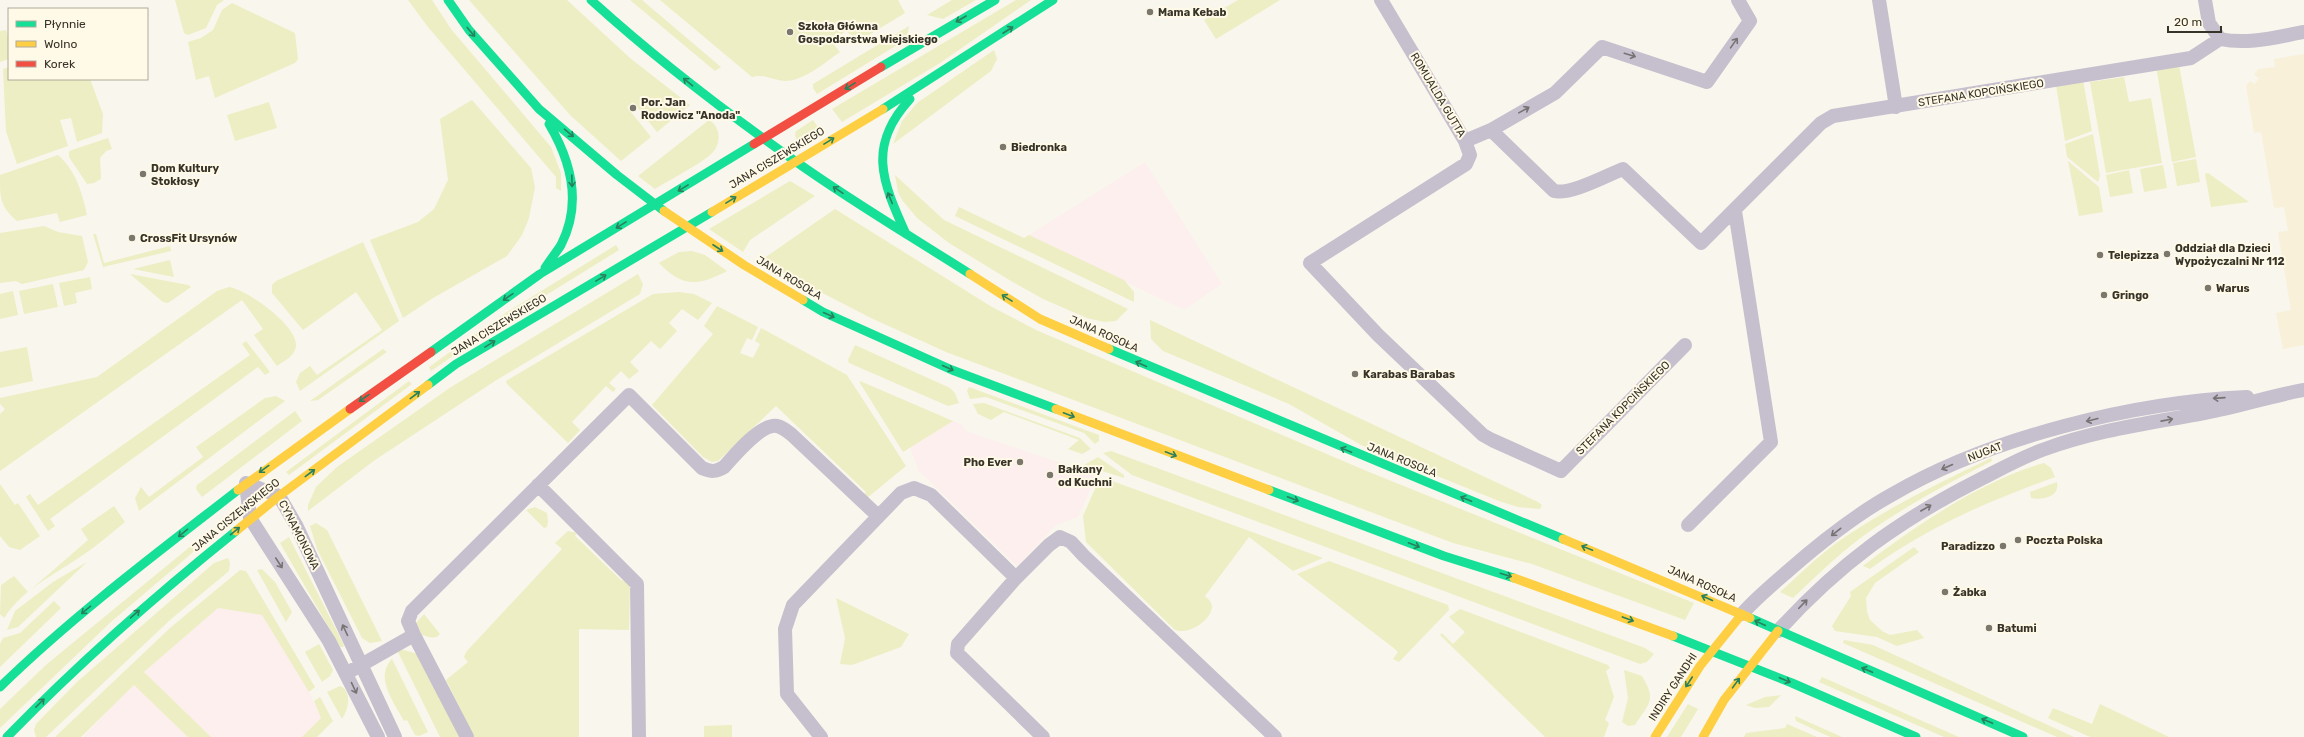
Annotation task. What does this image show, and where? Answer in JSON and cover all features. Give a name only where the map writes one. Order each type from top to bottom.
[{"type":"main road","points":[[448,0],[469,30],[539,108],[563,145],[569,160],[573,198],[563,241],[540,274]]},
{"type":"main road","name":"JANA ROSOŁA","points":[[591,0],[622,28],[720,107],[796,162],[1040,319],[1184,382],[1618,561],[2022,737]]},
{"type":"main road","name":"JANA CISZEWSKIEGO","points":[[0,687],[79,616],[246,483],[540,274],[995,0]]},
{"type":"main road","name":"JANA CISZEWSKIEGO","points":[[7,737],[117,629],[250,518],[456,364],[796,162],[940,74],[1054,0]]},
{"type":"main road","points":[[906,234],[884,180],[881,158],[883,145],[886,132],[894,116],[908,101],[940,74]]},
{"type":"main road","name":"JANA ROSOŁA","points":[[539,108],[654,205],[744,265],[823,312],[952,370],[1444,556],[1531,583],[1749,665],[1916,737]]},
{"type":"main road","name":"INDIRY GANDHI","points":[[1655,737],[1711,651],[1742,614]]},
{"type":"main road","points":[[1702,737],[1724,700],[1749,665],[1778,631]]},
{"type":"street","name":"ROMUALDA GUTTA","points":[[1381,0],[1465,141],[1491,130],[1555,93],[1602,47],[1707,82],[1750,21],[1738,0]]},
{"type":"street","points":[[1878,0],[1896,107]]},
{"type":"street","points":[[2205,0],[2209,23],[2220,39],[2234,42],[2248,42],[2304,32]]},
{"type":"street","name":"STEFANA KOPCIŃSKIEGO","points":[[1491,130],[1554,191],[1569,191],[1623,169],[1701,243],[1735,211],[1825,120],[1833,116],[2191,58],[2220,39]]},
{"type":"street","name":"STEFANA KOPCIŃSKIEGO","points":[[1465,141],[1470,155],[1466,164],[1310,263],[1378,335],[1483,434],[1492,440],[1561,471],[1685,345]]},
{"type":"street","points":[[1688,525],[1771,442],[1735,211]]},
{"type":"street","name":"NUGAT","points":[[1778,631],[1842,566],[1874,542],[1908,519],[1994,472],[2045,449],[2099,433],[2216,411],[2272,396],[2304,390]]},
{"type":"street","points":[[467,737],[414,635],[408,621],[412,611],[629,395],[702,468],[710,471],[717,471],[724,467],[760,431],[768,426],[777,426],[791,434],[878,516]]},
{"type":"street","name":"NUGAT","points":[[1742,614],[1765,591],[1807,554],[1850,521],[1894,493],[1948,467],[2036,434],[2133,411],[2172,403],[2272,396]]},
{"type":"street","points":[[246,483],[250,518],[313,616],[347,673],[378,737]]},
{"type":"street","name":"CYNAMONOWA","points":[[246,483],[279,496],[296,525],[395,737]]},
{"type":"street","points":[[538,485],[637,584],[639,737]]},
{"type":"street","points":[[821,737],[787,694],[785,636],[788,616],[797,600],[901,493],[914,488],[931,495],[1016,578]]},
{"type":"street","points":[[1036,734],[959,656],[956,647],[1016,578],[1049,545],[1060,537],[1071,542],[1097,569],[1275,737]]},
{"type":"street","points":[[347,673],[414,635]]},
{"type":"shaded area","points":[[2304,54],[2304,345],[2283,349],[2276,313],[2291,310],[2278,232],[2288,231],[2284,207],[2274,208],[2261,132],[2254,133],[2246,86],[2250,81],[2255,84],[2259,78],[2254,75],[2258,69],[2275,67],[2274,59]]},
{"type":"shaded area","points":[[1145,162],[1222,284],[1184,310],[1029,235]]},
{"type":"shaded area","points":[[953,421],[963,425],[966,431],[1100,476],[1094,482],[1078,517],[1056,525],[1017,566],[919,471],[910,448]]},
{"type":"shaded area","points":[[218,608],[262,614],[304,681],[321,718],[302,737],[211,737],[144,672]]},
{"type":"shaded area","points":[[134,684],[188,737],[83,737]]},
{"type":"green space","points":[[175,0],[224,0],[217,5],[206,28],[188,35],[184,33]]},
{"type":"green space","points":[[408,0],[432,0],[451,29],[551,147],[561,173],[561,191],[556,188],[556,177],[428,27]]},
{"type":"green space","points":[[469,0],[567,0],[630,58],[690,105],[657,132],[633,102],[627,107],[651,137],[621,161],[570,115]]},
{"type":"green space","points":[[630,0],[642,0],[721,67],[715,71]]},
{"type":"green space","points":[[660,0],[898,0],[905,13],[859,41],[846,31],[831,41],[840,52],[821,66],[800,78],[781,81],[760,76],[752,77]]},
{"type":"green space","points":[[952,0],[976,0],[943,19],[927,15]]},
{"type":"green space","points":[[1016,0],[1031,0],[940,63],[842,122],[832,109]]},
{"type":"green space","points":[[1238,0],[1280,0],[1216,39],[1204,20]]},
{"type":"green space","points":[[232,3],[295,33],[298,59],[295,63],[215,98],[209,76],[196,80],[188,42],[201,38],[213,30],[222,10]]},
{"type":"green space","points":[[909,26],[907,36],[902,42],[817,94],[813,88],[813,84]]},
{"type":"green space","points":[[6,30],[8,37],[8,59],[0,62],[0,31]]},
{"type":"green space","points":[[994,50],[997,59],[991,71],[893,144],[902,121],[917,103]]},
{"type":"green space","points":[[2179,65],[2196,157],[2172,162],[2157,72],[2159,68]]},
{"type":"green space","points":[[8,67],[8,80],[90,80],[103,114],[102,133],[77,142],[71,118],[60,120],[68,146],[17,164],[6,131],[3,69]]},
{"type":"green space","points":[[2124,77],[2129,102],[2151,98],[2162,163],[2106,173],[2090,82]]},
{"type":"green space","points":[[2083,80],[2092,131],[2065,141],[2056,85]]},
{"type":"green space","points":[[472,100],[531,168],[535,187],[529,218],[522,235],[507,256],[433,298],[403,318],[370,240],[418,222],[434,209],[448,180],[440,119]]},
{"type":"green space","points":[[269,102],[277,128],[235,141],[227,115]]},
{"type":"green space","points":[[709,120],[716,126],[719,139],[716,148],[708,156],[655,189],[638,176]]},
{"type":"green space","points":[[813,120],[823,134],[808,143],[797,141],[795,135],[796,131]]},
{"type":"green space","points":[[2093,134],[2100,176],[2098,182],[2067,157],[2065,144]]},
{"type":"green space","points":[[108,138],[112,149],[106,151],[100,158],[101,179],[94,183],[87,184],[69,157],[69,151]]},
{"type":"green space","points":[[58,155],[74,175],[83,198],[87,215],[60,222],[57,213],[17,221],[7,211],[2,201],[0,175]]},
{"type":"green space","points":[[2196,159],[2200,182],[2177,186],[2173,163]]},
{"type":"green space","points":[[2068,161],[2099,187],[2103,212],[2079,216]]},
{"type":"green space","points":[[2163,165],[2167,188],[2144,192],[2140,169]]},
{"type":"green space","points":[[2129,170],[2133,193],[2110,197],[2106,175]]},
{"type":"green space","points":[[2208,173],[2249,202],[2211,207],[2205,174]]},
{"type":"green space","points":[[895,175],[944,220],[1128,309],[1116,321],[1104,322],[1087,318],[1043,299],[1011,281],[949,243],[917,218],[902,200],[898,192]]},
{"type":"green space","points":[[790,181],[815,196],[750,240],[743,252],[709,229]]},
{"type":"green space","points":[[959,207],[1024,238],[1029,235],[1124,280],[1134,292],[1134,302],[955,216]]},
{"type":"green space","points":[[835,209],[992,307],[1036,330],[1369,472],[1694,603],[1685,620],[1532,564],[1453,543],[946,352],[871,318],[760,261]]},
{"type":"green space","points":[[44,226],[58,232],[82,236],[88,262],[84,270],[22,284],[16,281],[0,283],[0,233]]},
{"type":"green space","points":[[93,234],[96,234],[104,263],[170,246],[171,251],[103,267]]},
{"type":"green space","points":[[363,242],[399,321],[300,391],[296,382],[300,373],[310,366],[317,375],[382,330],[356,292],[303,330],[272,293],[272,285],[276,281]]},
{"type":"green space","points":[[616,245],[619,250],[501,323],[431,371],[429,367],[504,314]]},
{"type":"green space","points":[[692,251],[705,255],[727,271],[708,280],[691,282],[676,277],[659,263],[679,252]]},
{"type":"green space","points":[[170,260],[174,277],[133,269]]},
{"type":"green space","points":[[130,274],[188,285],[191,287],[168,303],[163,302]]},
{"type":"green space","points":[[638,274],[643,284],[640,294],[495,381],[375,460],[308,511],[308,505],[316,487],[337,467],[451,387]]},
{"type":"green space","points":[[90,277],[92,289],[75,293],[77,303],[64,306],[59,283]]},
{"type":"green space","points":[[53,284],[58,307],[24,314],[19,291]]},
{"type":"green space","points":[[229,287],[248,295],[281,319],[294,338],[296,346],[294,353],[289,358],[277,366],[254,335],[263,329],[242,300],[0,471],[0,414],[5,409],[0,404],[0,398],[97,377],[217,291]]},
{"type":"green space","points":[[13,291],[18,315],[0,319],[0,294]]},
{"type":"green space","points":[[679,292],[694,294],[712,303],[698,320],[682,309],[669,323],[677,331],[662,347],[660,349],[651,341],[630,362],[639,371],[629,379],[621,371],[609,383],[616,389],[613,392],[606,386],[572,422],[580,430],[568,443],[507,384],[506,381],[653,294]]},
{"type":"green space","points":[[717,306],[758,327],[752,340],[747,338],[740,353],[753,358],[760,344],[755,341],[761,328],[847,375],[906,466],[867,498],[864,495],[866,492],[776,406],[718,461],[712,462],[703,457],[652,405],[713,334],[704,326]]},
{"type":"green space","points":[[1150,320],[1542,505],[1540,509],[1518,507],[1499,501],[1363,446],[1289,404],[1163,351],[1151,339]]},
{"type":"green space","points":[[246,341],[270,372],[265,375],[258,367],[50,519],[55,526],[48,531],[26,497],[30,494],[38,505],[250,355],[242,344]]},
{"type":"green space","points":[[855,345],[950,388],[955,393],[959,403],[948,406],[849,363],[848,360]]},
{"type":"green space","points":[[27,347],[33,381],[0,388],[0,352]]},
{"type":"green space","points":[[383,349],[387,352],[318,400],[310,401]]},
{"type":"green space","points":[[409,381],[412,384],[289,475],[286,472]]},
{"type":"green space","points":[[860,381],[953,421],[903,452]]},
{"type":"green space","points":[[969,387],[1099,435],[1099,441],[1095,444],[1084,433],[986,397],[970,399],[967,391]]},
{"type":"green space","points":[[276,396],[285,401],[139,511],[135,498],[141,487],[149,497],[203,457],[196,447],[265,398]]},
{"type":"green space","points":[[984,403],[1080,438],[1091,449],[1082,454],[1068,449],[1079,440],[1004,412],[991,420],[978,414],[973,404]]},
{"type":"green space","points":[[295,411],[302,421],[202,497],[196,489],[197,485]]},
{"type":"green space","points":[[1111,451],[1645,648],[1654,654],[1647,662],[1640,664],[1132,475],[1103,453]]},
{"type":"green space","points":[[1098,457],[1124,475],[1124,478],[1084,465]]},
{"type":"green space","points":[[1991,458],[1992,461],[1902,510],[1873,529],[1842,553],[1793,598],[1780,592],[1821,555],[1872,519],[1951,477]]},
{"type":"green space","points":[[2044,463],[2051,468],[2055,477],[2007,495],[1959,516],[1891,554],[1870,569],[1863,566],[1949,506],[1996,481]]},
{"type":"green space","points":[[1104,478],[1323,558],[1293,571],[1249,537],[1205,596],[1212,605],[1207,618],[1192,629],[1186,631],[1175,630],[1086,542],[1083,516],[1098,482]]},
{"type":"green space","points":[[2057,482],[2056,492],[2053,495],[2040,499],[2031,498],[2030,492]]},
{"type":"green space","points":[[0,484],[15,505],[18,503],[40,536],[20,550],[9,547],[0,536]]},
{"type":"green space","points":[[114,506],[125,522],[89,551],[32,589],[88,540],[81,529]]},
{"type":"green space","points":[[535,507],[547,513],[547,527],[544,528],[526,510]]},
{"type":"green space","points":[[316,523],[327,530],[382,641],[370,643],[362,638],[317,549],[310,526]]},
{"type":"green space","points":[[568,531],[577,533],[575,536],[621,580],[630,583],[629,630],[579,629],[579,737],[474,737],[446,680],[468,662],[464,657],[466,652],[562,549],[555,543]]},
{"type":"green space","points":[[208,532],[211,537],[112,621],[0,728],[0,709],[47,664]]},
{"type":"green space","points":[[289,537],[344,645],[343,647],[340,647],[280,543]]},
{"type":"green space","points":[[1914,547],[1919,552],[1875,583],[1866,598],[1867,612],[1870,620],[1882,631],[1890,635],[1917,630],[1924,638],[1897,646],[1877,637],[1835,631],[1832,626],[1851,596],[1850,592]]},
{"type":"green space","points":[[228,558],[230,563],[229,571],[170,620],[46,737],[36,737],[34,730],[36,724],[77,682],[214,563]]},
{"type":"green space","points":[[1329,561],[1448,605],[1449,610],[1399,662],[1393,659],[1398,652],[1395,649],[1297,574]]},
{"type":"green space","points":[[87,562],[18,627],[7,630],[15,611],[53,582]]},
{"type":"green space","points":[[262,569],[275,582],[292,612],[286,622],[257,570]]},
{"type":"green space","points":[[240,570],[246,571],[315,687],[309,692],[262,615],[218,608],[144,672],[211,737],[188,737],[134,685],[81,737],[55,737],[170,628]]},
{"type":"green space","points":[[14,576],[28,592],[4,618],[0,614],[1,585]]},
{"type":"green space","points":[[836,598],[909,634],[901,647],[852,665],[840,664],[845,638]]},
{"type":"green space","points":[[54,601],[61,608],[0,667],[0,644],[3,638],[20,633]]},
{"type":"green space","points":[[1460,609],[1608,665],[1610,668],[1606,671],[1614,697],[1605,720],[1609,723],[1604,737],[1545,737],[1440,635],[1442,633],[1453,644],[1465,632],[1449,617]]},
{"type":"green space","points":[[424,614],[440,634],[438,636],[432,638],[422,635],[416,623]]},
{"type":"green space","points":[[1844,640],[1873,645],[2074,737],[2057,737],[1843,643]]},
{"type":"green space","points":[[319,644],[333,670],[330,676],[322,682],[305,652]]},
{"type":"green space","points":[[400,649],[418,654],[461,737],[440,737],[398,652]]},
{"type":"green space","points":[[392,659],[428,732],[419,736],[415,735],[407,720],[404,721],[391,698],[385,682],[387,666]]},
{"type":"green space","points":[[1624,670],[1642,676],[1647,684],[1650,697],[1647,706],[1635,725],[1628,726],[1622,722],[1628,698]]},
{"type":"green space","points":[[1822,677],[1959,737],[1944,737],[1819,682]]},
{"type":"green space","points":[[340,686],[347,692],[348,697],[346,711],[342,719],[327,692]]},
{"type":"green space","points":[[1781,695],[1769,707],[1755,708],[1746,705],[1765,697]]},
{"type":"green space","points":[[320,697],[333,721],[317,737],[302,737],[321,718],[314,701]]},
{"type":"green space","points":[[1688,704],[1698,709],[1681,737],[1667,737]]},
{"type":"green space","points":[[2100,704],[2169,737],[2090,737],[2048,718],[2053,708],[2092,724]]},
{"type":"green space","points":[[1795,716],[1842,737],[1830,737],[1796,721]]},
{"type":"green space","points":[[1787,724],[1817,737],[1744,737],[1746,733],[1785,728]]},
{"type":"green space","points":[[732,725],[732,737],[704,737],[704,726]]},
{"type":"traffic: fast","points":[[448,0],[469,30],[539,109],[617,175],[664,211]]},
{"type":"traffic: fast","points":[[591,0],[665,63],[768,142],[816,176],[970,274]]},
{"type":"traffic: fast","points":[[881,67],[995,0]]},
{"type":"traffic: fast","points":[[883,109],[1053,0]]},
{"type":"traffic: fast","points":[[906,234],[890,197],[885,180],[883,164],[884,148],[888,132],[896,116],[910,99]]},
{"type":"traffic: fast","points":[[545,268],[561,245],[567,230],[571,214],[572,198],[568,168],[557,138],[549,124]]},
{"type":"traffic: fast","points":[[431,352],[540,274],[754,144]]},
{"type":"traffic: fast","points":[[428,385],[456,364],[712,212]]},
{"type":"traffic: fast","points":[[803,300],[823,312],[952,370],[1056,409]]},
{"type":"traffic: fast","points":[[1109,349],[1563,539]]},
{"type":"traffic: fast","points":[[0,687],[28,660],[86,610],[238,490]]},
{"type":"traffic: fast","points":[[1269,490],[1444,556],[1514,578]]},
{"type":"traffic: fast","points":[[7,737],[90,656],[176,580],[236,531]]},
{"type":"traffic: fast","points":[[1750,618],[2023,737]]},
{"type":"traffic: fast","points":[[1673,636],[1792,683],[1916,737]]},
{"type":"traffic: slow","points":[[712,212],[883,109]]},
{"type":"traffic: slow","points":[[664,211],[744,265],[803,300]]},
{"type":"traffic: slow","points":[[970,274],[1040,319],[1109,349]]},
{"type":"traffic: slow","points":[[236,531],[279,496],[428,385]]},
{"type":"traffic: slow","points":[[238,490],[350,409]]},
{"type":"traffic: slow","points":[[1056,409],[1269,490]]},
{"type":"traffic: slow","points":[[1563,539],[1750,618]]},
{"type":"traffic: slow","points":[[1514,578],[1673,636]]},
{"type":"traffic: slow","points":[[1655,737],[1700,666],[1742,614]]},
{"type":"traffic: slow","points":[[1703,737],[1724,700],[1778,631]]},
{"type":"traffic: jam","points":[[754,144],[881,67]]},
{"type":"traffic: jam","points":[[350,409],[431,352]]},
{"type":"place","name":"Mama Kebab","points":[[1150,12]]},
{"type":"place","name":"Szkoła Główna Gospodarstwa Wiejskiego","points":[[790,32]]},
{"type":"place","name":"Por. Jan Rodowicz \"Anoda\"","points":[[633,108]]},
{"type":"place","name":"Biedronka","points":[[1003,147]]},
{"type":"place","name":"Dom Kultury Stokłosy","points":[[143,174]]},
{"type":"place","name":"CrossFit Ursynów","points":[[132,238]]},
{"type":"place","name":"Oddział dla Dzieci Wypożyczalni Nr 112","points":[[2167,254]]},
{"type":"place","name":"Telepizza","points":[[2100,255]]},
{"type":"place","name":"Warus","points":[[2208,288]]},
{"type":"place","name":"Gringo","points":[[2104,295]]},
{"type":"place","name":"Karabas Barabas","points":[[1355,374]]},
{"type":"place","name":"Pho Ever","points":[[1020,462]]},
{"type":"place","name":"Bałkany od Kuchni","points":[[1050,475]]},
{"type":"place","name":"Poczta Polska","points":[[2018,540]]},
{"type":"place","name":"Paradizzo","points":[[2003,546]]},
{"type":"place","name":"Żabka","points":[[1945,592]]},
{"type":"place","name":"Batumi","points":[[1989,628]]}]
